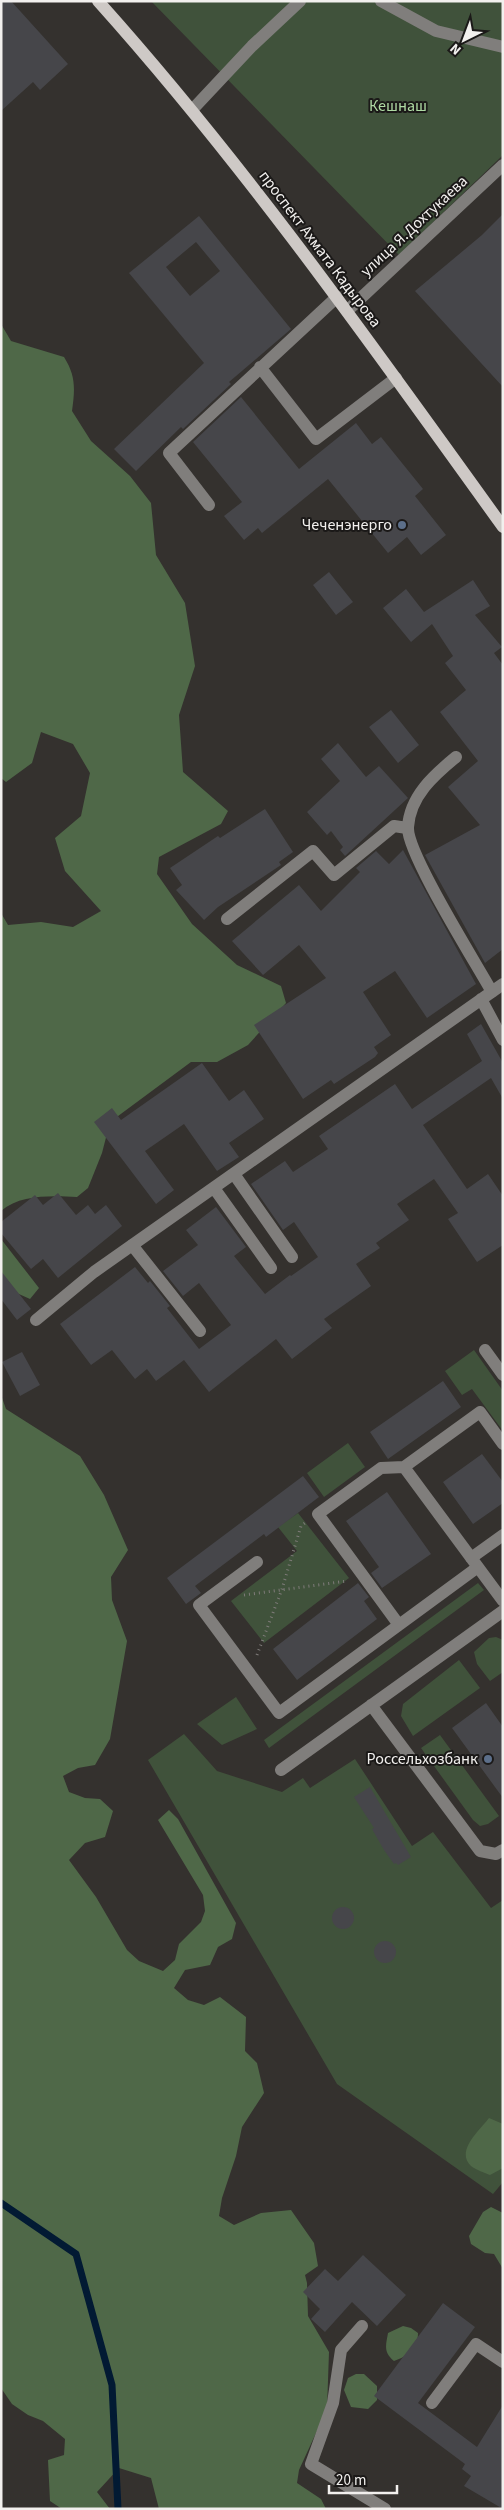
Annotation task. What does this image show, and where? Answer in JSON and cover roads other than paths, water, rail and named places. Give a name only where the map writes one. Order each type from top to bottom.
[{"type":"main road","name":"проспект Ахмата Кадырова","points":[[98,1],[165,76],[347,311],[503,527]]},
{"type":"street","points":[[192,110],[252,46],[300,1]]},
{"type":"street","points":[[381,1],[436,31],[503,47]]},
{"type":"street","name":"улица Я.Дохтукаева","points":[[347,311],[503,165]]},
{"type":"street","points":[[210,505],[169,453],[336,297]]},
{"type":"street","points":[[260,367],[316,439],[396,378]]},
{"type":"street","points":[[36,1320],[94,1272],[497,988],[416,858],[407,828],[413,804],[422,790],[432,777],[456,757]]},
{"type":"street","points":[[227,919],[312,851],[334,875],[394,826],[407,828]]},
{"type":"street","points":[[481,1000],[503,1040]]},
{"type":"street","points":[[234,1174],[292,1257]]},
{"type":"street","points":[[214,1188],[271,1268]]},
{"type":"street","points":[[132,1245],[200,1331]]},
{"type":"street","points":[[485,1350],[503,1375]]},
{"type":"street","points":[[399,1625],[318,1514],[381,1468],[404,1467],[480,1412],[503,1444]]},
{"type":"street","points":[[281,1770],[502,1610],[475,1563],[404,1467]]},
{"type":"street","points":[[257,1562],[199,1605],[279,1713],[399,1625],[475,1563],[503,1535]]},
{"type":"street","points":[[371,1705],[480,1851],[496,1854],[503,1850]]},
{"type":"street","points":[[362,2326],[341,2350],[333,2402],[311,2464],[385,2509]]},
{"type":"street","points":[[432,2403],[476,2344],[503,2362]]},
{"type":"waterway","points":[[1,2203],[76,2254],[112,2385],[118,2509]]},
{"type":"place","name":"Чеченэнерго","points":[[402,525]]},
{"type":"place","name":"Россельхозбанк","points":[[488,1759]]},
{"type":"park label","name":"Кешнаш","points":[[398,106]]}]
